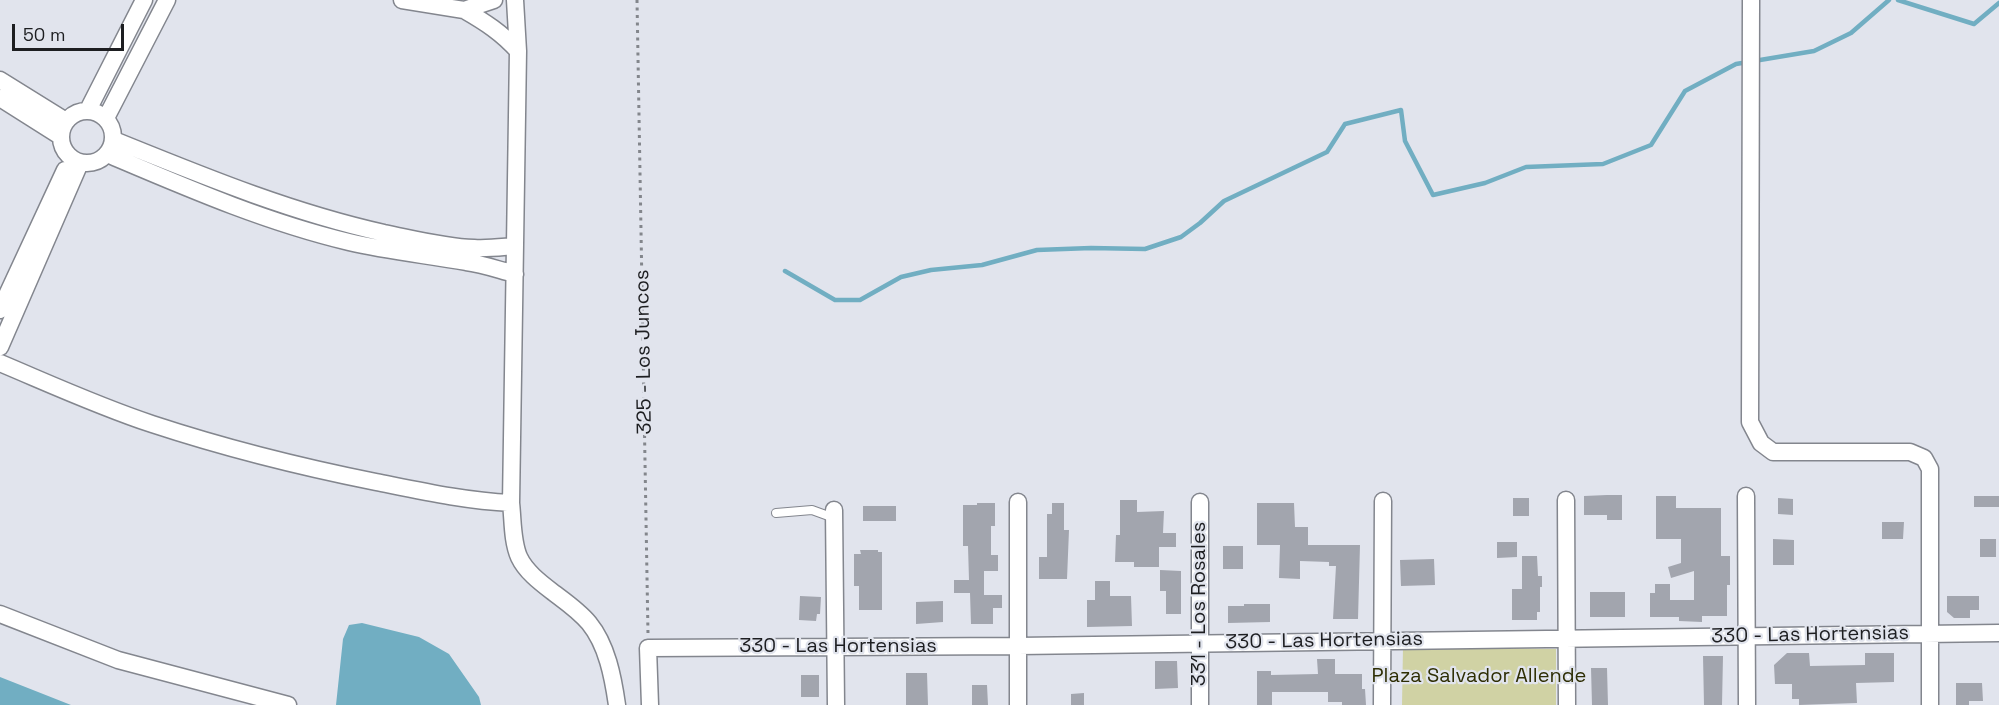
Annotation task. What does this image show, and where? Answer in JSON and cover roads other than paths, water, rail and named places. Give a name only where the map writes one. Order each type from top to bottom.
[{"type":"street","points":[[88,110],[144,0]]},
{"type":"street","points":[[106,118],[167,0]]},
{"type":"street","points":[[402,0],[464,10],[492,26],[505,36],[518,51]]},
{"type":"street","points":[[464,10],[494,0]]},
{"type":"street","points":[[515,0],[518,51],[511,502],[515,540],[522,564],[535,578],[580,613],[590,624],[601,642],[617,705]]},
{"type":"street","points":[[1751,0],[1750,422],[1761,443],[1773,452],[1910,452],[1924,458],[1930,469],[1930,705]]},
{"type":"street","points":[[0,80],[63,128]]},
{"type":"street","points":[[0,98],[63,128]]},
{"type":"street","points":[[88,110],[106,118],[113,132],[111,147],[95,163],[75,160],[61,144],[63,128],[72,115],[88,110]]},
{"type":"street","points":[[111,147],[234,189],[362,228],[474,249],[515,246]]},
{"type":"street","points":[[111,147],[203,195],[279,223],[349,242],[406,254],[469,262],[515,274]]},
{"type":"street","points":[[0,310],[75,160]]},
{"type":"street","points":[[0,346],[75,160]]},
{"type":"street","points":[[0,363],[151,424],[251,453],[328,472],[409,488],[488,502],[511,502]]},
{"type":"street","points":[[1746,496],[1747,705]]},
{"type":"street","points":[[1566,500],[1567,705]]},
{"type":"street","points":[[1382,705],[1383,501]]},
{"type":"street","points":[[1018,502],[1018,705]]},
{"type":"street","name":"331 - Los Rosales","points":[[1200,502],[1200,705]]},
{"type":"street","points":[[834,514],[836,705]]},
{"type":"street","points":[[0,614],[118,660],[279,704]]},
{"type":"street","name":"330 - Las Hortensias","points":[[650,705],[648,648],[1018,646],[1999,633]]},
{"type":"lane","points":[[776,513],[812,510],[834,514]]},
{"type":"water","points":[[362,623],[419,637],[449,654],[479,697],[481,705],[336,705],[343,639],[349,625]]},
{"type":"water","points":[[0,677],[71,705],[0,705]]},
{"type":"waterway","points":[[785,271],[835,300],[860,300],[901,277],[931,270],[982,265],[1037,250],[1145,249],[1181,237],[1224,201],[1327,152],[1345,124],[1401,110],[1405,141],[1433,195],[1485,183],[1526,167],[1603,164],[1651,145],[1685,91],[1736,64],[1814,51],[1851,33],[1889,0]]},
{"type":"waterway","points":[[1898,0],[1974,24],[1999,3]]},
{"type":"park label","name":"Plaza Salvador Allende","points":[[1479,677]]}]
